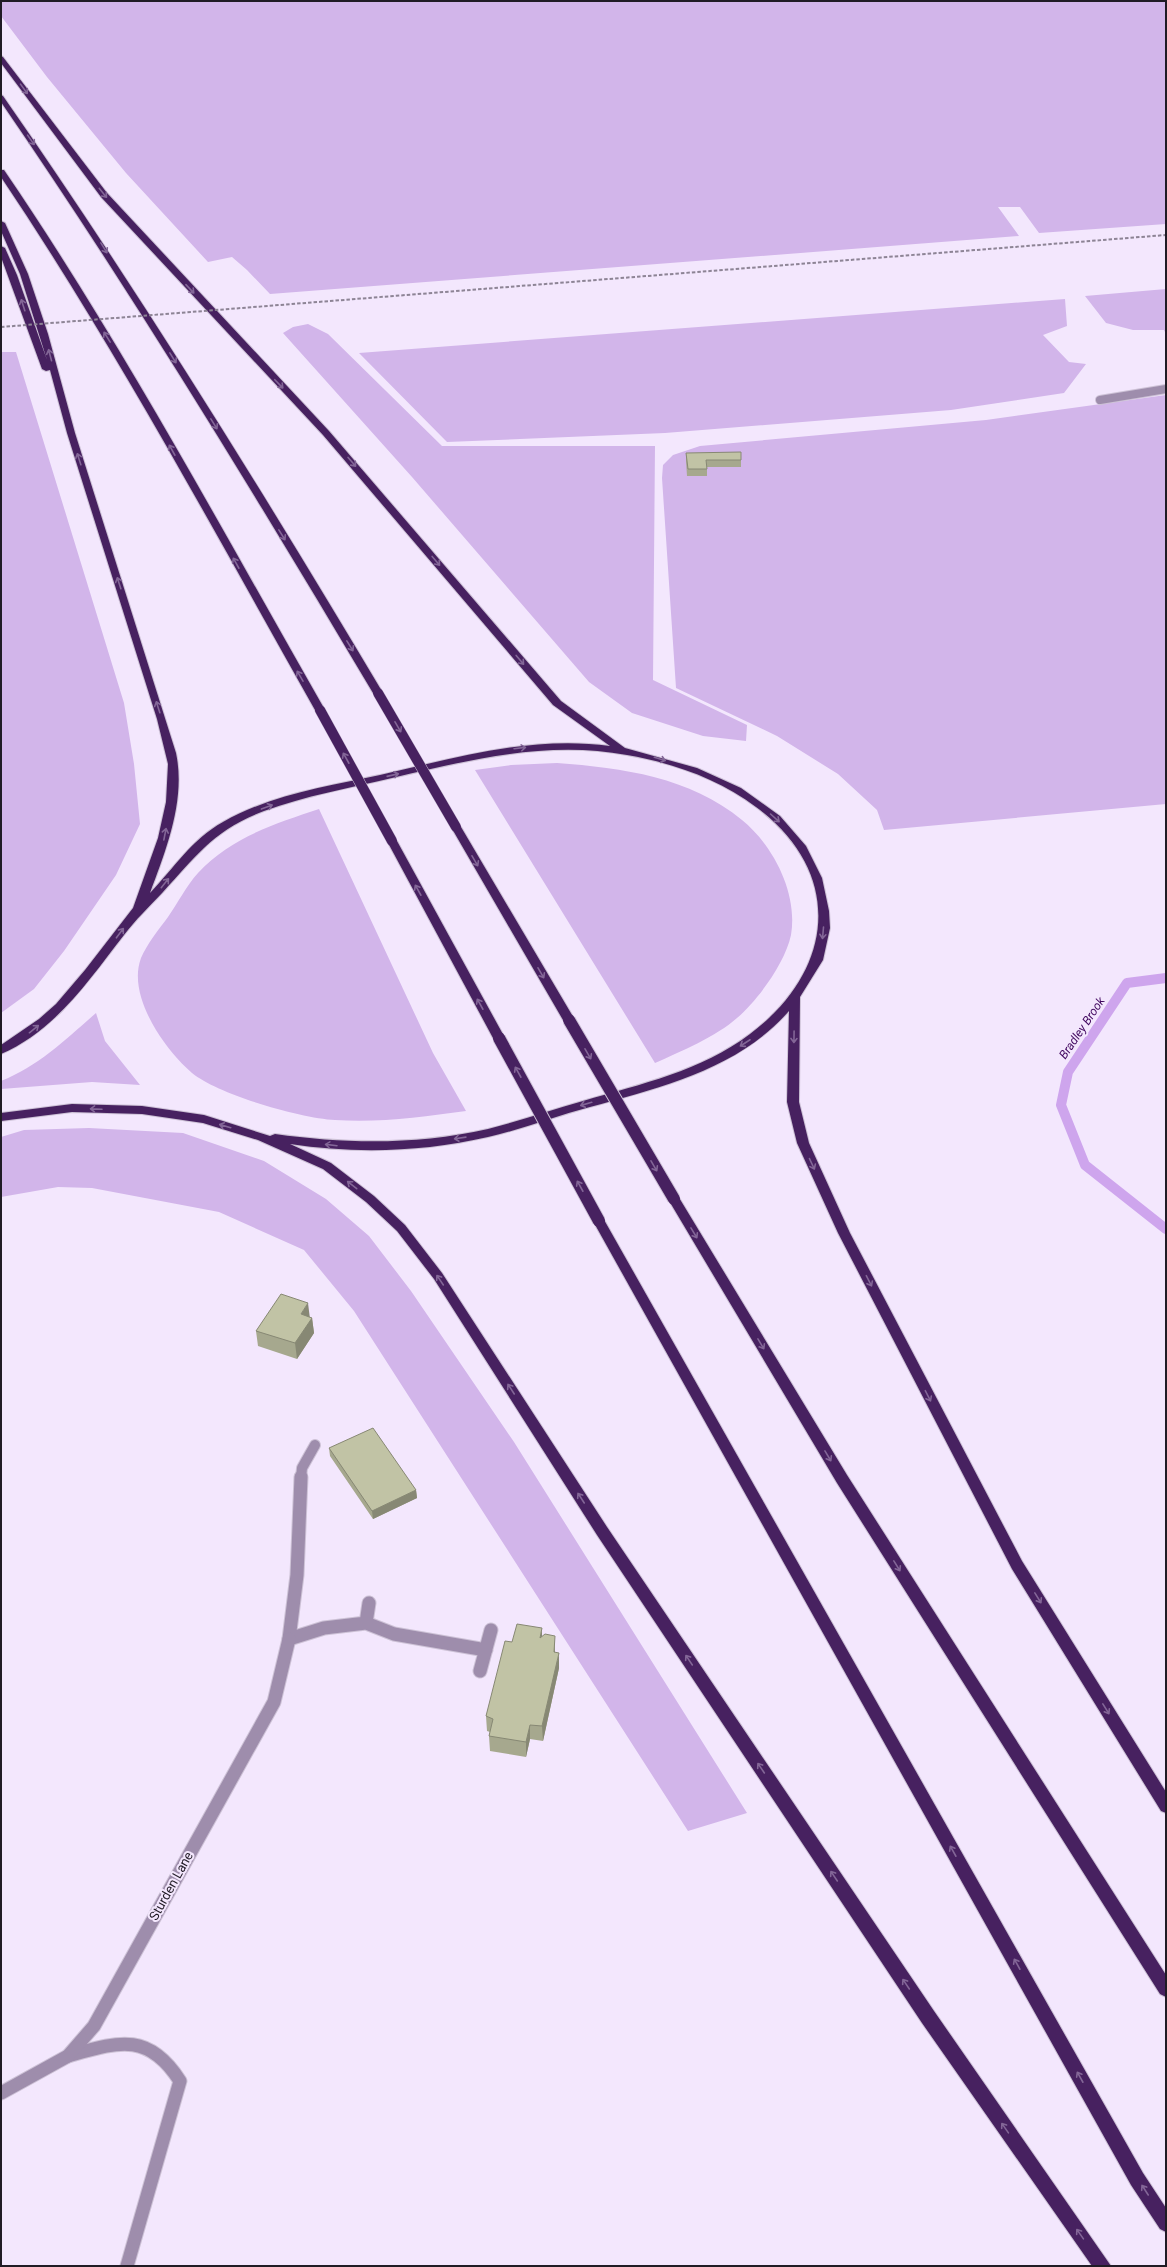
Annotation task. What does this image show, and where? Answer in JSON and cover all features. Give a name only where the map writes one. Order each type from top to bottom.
[{"type":"highway","points":[[1,58],[104,194],[160,257],[331,438],[557,703],[622,750]]},
{"type":"highway","points":[[1,97],[93,231],[378,693],[674,1200],[842,1479],[1166,1989]]},
{"type":"highway","points":[[1,172],[41,231],[125,366],[320,710],[599,1221],[1137,2179],[1166,2223]]},
{"type":"highway","points":[[1,223],[24,274],[31,296],[71,433],[162,719],[173,764],[170,805],[162,846],[137,910]]},
{"type":"highway","points":[[1,248],[14,275],[33,335],[71,433]]},
{"type":"highway","points":[[1,1050],[22,1038],[75,992],[137,910],[154,896],[201,842],[224,825],[266,807],[299,796],[482,754],[510,750],[585,746],[622,750],[657,758],[693,770],[742,793],[767,812],[795,839],[814,869],[821,895],[824,917],[823,937],[818,958],[795,998],[756,1036],[724,1056],[673,1079],[477,1135],[415,1145],[343,1146],[262,1137]]},
{"type":"highway","points":[[795,998],[793,1102],[803,1144],[841,1226],[1017,1565],[1166,1806]]},
{"type":"highway","points":[[1,1117],[72,1108],[142,1110],[204,1119],[262,1137],[327,1166],[370,1199],[401,1228],[438,1276],[607,1537],[919,2004],[1102,2266]]},
{"type":"street","points":[[1100,400],[1166,389]]},
{"type":"street","name":"Sturden Lane","points":[[1,2093],[68,2056],[94,2026],[274,1702],[289,1639],[297,1575],[299,1489],[302,1468],[314,1445]]},
{"type":"street","points":[[366,1623],[369,1603]]},
{"type":"street","points":[[289,1639],[324,1628],[366,1623],[394,1634],[486,1650]]},
{"type":"street","points":[[480,1671],[491,1630]]},
{"type":"street","points":[[68,2056],[106,2045],[129,2043],[150,2048],[171,2064],[180,2081],[127,2266]]},
{"type":"shaded area","points":[[1,1],[1166,1],[1166,224],[1039,233],[1020,207],[998,207],[1019,236],[270,294],[232,257],[208,262],[126,173],[47,77],[1,16]]},
{"type":"shaded area","points":[[1166,289],[1166,334],[1164,330],[1133,330],[1106,323],[1085,296]]},
{"type":"shaded area","points":[[1065,299],[1067,326],[1043,335],[1069,362],[1086,364],[1064,393],[951,410],[665,433],[447,442],[359,353]]},
{"type":"shaded area","points":[[308,324],[328,334],[442,446],[655,446],[653,680],[747,725],[746,741],[703,736],[632,713],[589,682],[412,477],[283,333],[293,327]]},
{"type":"shaded area","points":[[1,352],[16,352],[124,703],[134,764],[140,824],[116,875],[64,951],[34,989],[1,1013]]},
{"type":"shaded area","points":[[1166,395],[1166,804],[884,830],[877,810],[838,774],[777,736],[676,688],[662,478],[663,465],[673,455],[700,446],[986,420]]},
{"type":"shaded area","points":[[557,763],[606,768],[655,777],[678,784],[722,805],[742,820],[764,843],[781,872],[787,887],[791,903],[791,935],[788,946],[777,969],[762,991],[729,1025],[698,1043],[655,1063],[475,770],[511,765]]},
{"type":"shaded area","points":[[319,809],[433,1053],[466,1111],[400,1119],[351,1121],[302,1115],[260,1104],[221,1089],[204,1081],[192,1073],[168,1047],[147,1014],[141,996],[138,977],[141,958],[150,942],[198,873],[224,850],[238,841],[286,820]]},
{"type":"shaded area","points":[[96,1013],[105,1041],[140,1085],[92,1082],[1,1089],[1,1081],[28,1068],[40,1060]]},
{"type":"shaded area","points":[[89,1128],[183,1133],[264,1161],[326,1199],[369,1236],[411,1291],[514,1442],[747,1813],[688,1831],[354,1311],[304,1250],[219,1212],[92,1188],[58,1187],[1,1197],[1,1137],[24,1130]]},
{"type":"building","points":[[741,452],[741,460],[706,460],[707,469],[688,469],[686,453]]},
{"type":"building","points":[[281,1294],[308,1303],[301,1314],[312,1318],[295,1343],[256,1331]]},
{"type":"building","points":[[373,1428],[416,1490],[372,1511],[329,1448]]},
{"type":"building","points":[[517,1624],[542,1628],[540,1638],[545,1634],[555,1636],[554,1652],[559,1653],[542,1726],[530,1725],[526,1742],[489,1736],[493,1719],[486,1716],[505,1641],[512,1642]]},
{"type":"waterway","name":"Bradley Brook","points":[[1166,978],[1127,983],[1068,1072],[1061,1105],[1085,1165],[1166,1229]]},
{"type":"railway","points":[[1,327],[1166,235]]}]
